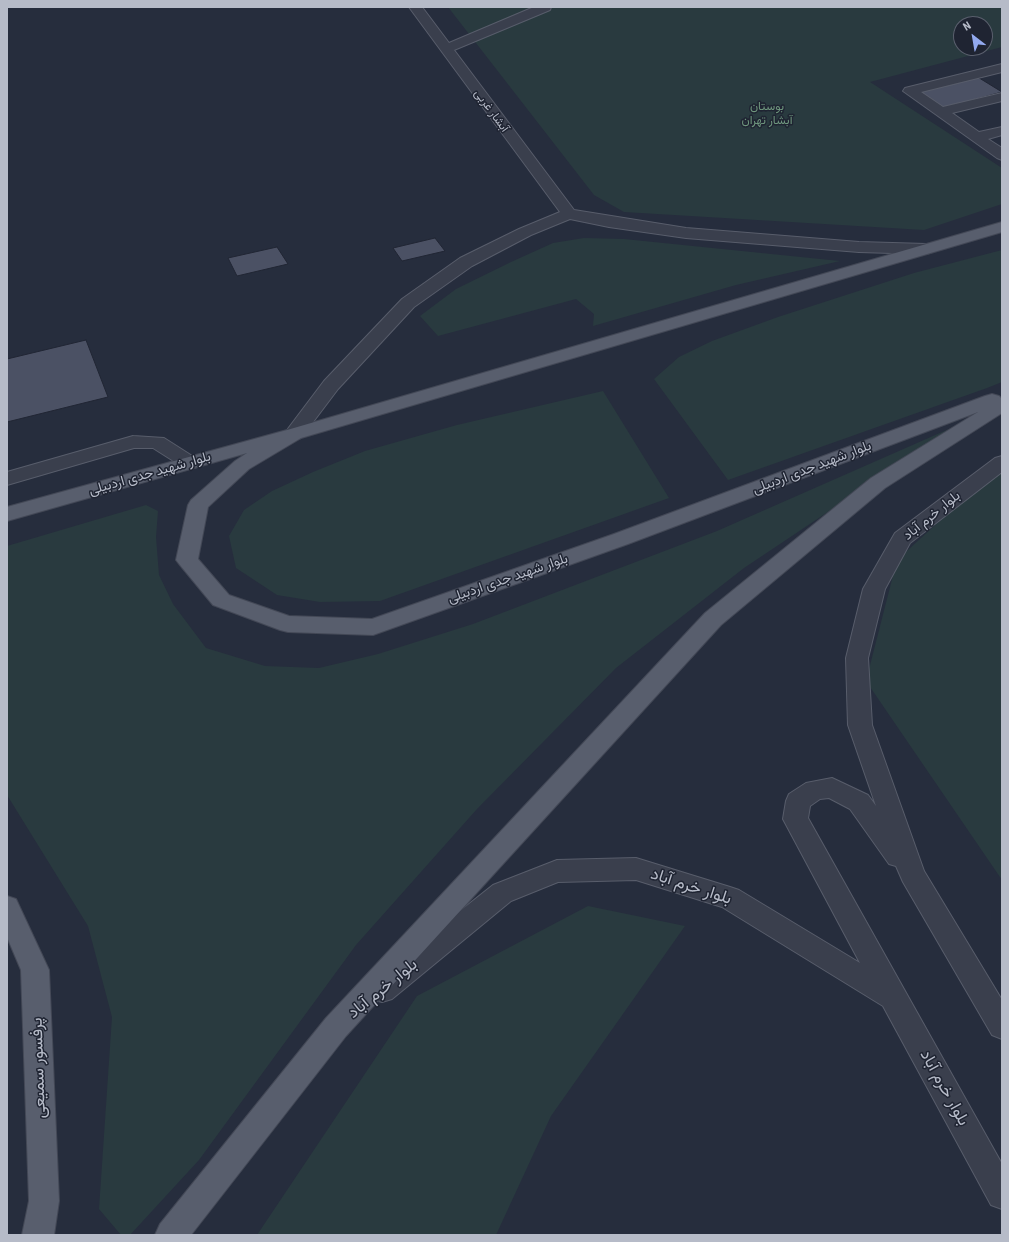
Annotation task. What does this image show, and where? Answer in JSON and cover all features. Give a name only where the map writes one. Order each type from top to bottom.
[{"type":"main road","name":"بلوار شهید جدی اردبیلی","points":[[7,514],[294,434],[1002,227]]},
{"type":"main road","name":"بلوار شهید جدی اردبیلی","points":[[294,434],[242,465],[198,505],[187,560],[221,600],[288,624],[373,627],[621,539],[1002,396]]},
{"type":"main road","points":[[171,1235],[336,1027],[713,619],[878,483],[1002,405]]},
{"type":"main road","name":"پرفسور سمیعی","points":[[7,908],[35,970],[44,1201],[38,1235]]},
{"type":"street","name":"آبشار غربی","points":[[415,7],[569,214]]},
{"type":"street","points":[[446,49],[545,7]]},
{"type":"street","points":[[1002,68],[910,91],[1002,155]]},
{"type":"street","points":[[940,112],[1002,96]]},
{"type":"street","points":[[977,137],[1002,131]]},
{"type":"street","points":[[294,434],[331,385],[376,334],[408,303],[466,262],[525,232],[569,214],[609,222],[686,233],[859,247],[926,249]]},
{"type":"street","points":[[9,473],[133,442],[157,442],[190,463]]},
{"type":"street","name":"بلوار خرم آباد","points":[[1002,462],[902,538],[874,589],[857,658],[860,725],[912,874],[1002,1026]]},
{"type":"street","points":[[893,997],[795,819],[798,801],[815,790],[832,788],[859,802],[912,874]]},
{"type":"street","name":"بلوار خرم آباد","points":[[336,1027],[502,893],[557,872],[636,869],[730,898],[893,997],[1002,1194]]},
{"type":"green space","name":"بوستان آبشار تهران","points":[[448,7],[1002,7],[1002,47],[993,49],[993,16],[953,16],[953,56],[968,56],[870,82],[1002,168],[1002,204],[924,230],[624,212],[594,195]]},
{"type":"green space","points":[[584,238],[624,239],[840,261],[736,285],[593,326],[594,314],[576,299],[438,336],[420,316],[456,289],[511,262],[553,243]]},
{"type":"green space","points":[[1002,250],[1002,382],[987,388],[728,480],[654,379],[679,357],[712,341],[778,317],[914,273]]},
{"type":"green space","points":[[603,391],[669,498],[380,601],[320,602],[277,595],[236,568],[229,536],[244,510],[272,491],[313,472],[365,451],[457,425]]},
{"type":"green space","points":[[958,425],[744,568],[616,668],[477,809],[356,945],[199,1160],[130,1235],[121,1235],[99,1209],[112,1017],[88,926],[7,795],[7,546],[146,505],[158,511],[156,537],[159,575],[173,604],[206,648],[265,666],[319,668],[378,654],[473,624],[717,531]]},
{"type":"green space","points":[[1002,464],[1002,880],[866,681],[897,560]]},
{"type":"green space","points":[[588,906],[685,926],[551,1116],[496,1235],[257,1235],[417,996]]},
{"type":"building","points":[[976,76],[1002,92],[940,109],[915,92]]},
{"type":"building","points":[[435,238],[445,251],[402,261],[393,248]]},
{"type":"building","points":[[277,247],[288,264],[237,276],[228,258]]},
{"type":"building","points":[[86,340],[108,397],[7,422],[7,359]]}]
